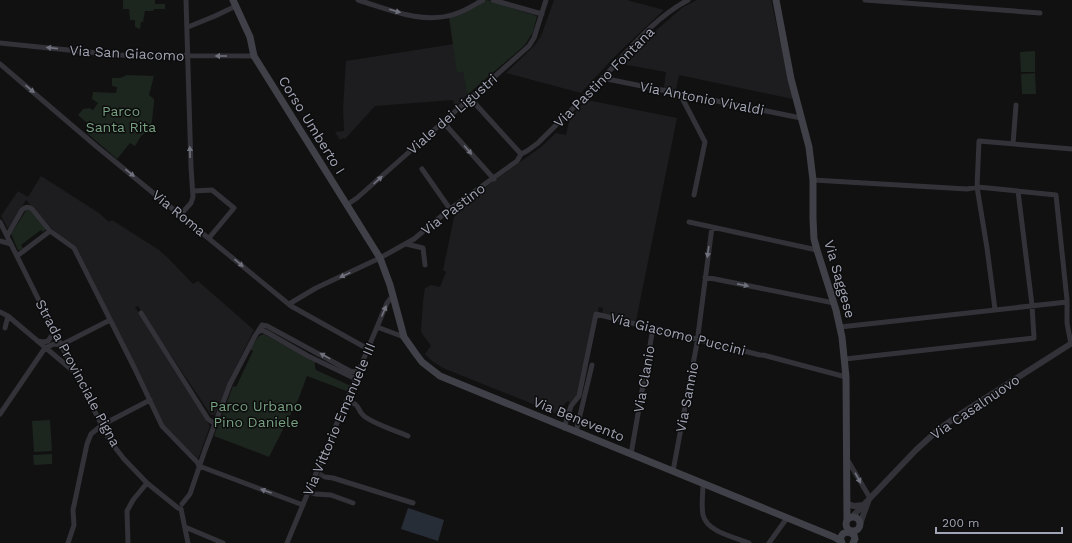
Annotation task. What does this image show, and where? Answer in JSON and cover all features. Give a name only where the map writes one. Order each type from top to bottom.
[{"type":"main road","name":"Via Saggese","points":[[776,0],[791,80],[809,147],[813,180],[813,219],[816,250],[834,303],[840,327],[845,359],[848,520]]},
{"type":"main road","name":"Corso Umberto I","points":[[235,3],[250,37],[254,56],[348,204],[380,258]]},
{"type":"main road","name":"Via Benevento","points":[[380,258],[404,337],[419,358],[440,376],[840,540],[844,532],[853,533],[855,542]]},
{"type":"main road","points":[[848,520],[847,527],[850,530],[854,531],[859,526]]},
{"type":"main road","points":[[848,520],[858,520],[859,526],[855,542]]},
{"type":"main road","points":[[840,540],[848,520]]},
{"type":"street","points":[[181,214],[192,200],[193,191],[186,0]]},
{"type":"street","points":[[358,0],[414,16],[430,18],[456,14],[483,0]]},
{"type":"street","points":[[493,0],[542,14]]},
{"type":"street","name":"Viale dei Ligustri","points":[[348,204],[357,198],[529,46],[534,38],[546,0]]},
{"type":"street","name":"Via Pastino Fontana","points":[[521,154],[538,143],[646,31],[680,4],[688,0]]},
{"type":"street","points":[[865,0],[1040,13]]},
{"type":"street","points":[[188,27],[215,16],[235,3]]},
{"type":"street","name":"Via San Giacomo","points":[[0,43],[117,55],[254,56]]},
{"type":"street","name":"Via Roma","points":[[0,64],[96,146],[181,214],[289,304],[368,348]]},
{"type":"street","name":"Via Antonio Vivaldi","points":[[602,78],[801,118]]},
{"type":"street","points":[[680,94],[705,142],[694,195]]},
{"type":"street","points":[[470,98],[521,154]]},
{"type":"street","points":[[1013,144],[1016,105]]},
{"type":"street","points":[[443,122],[494,179]]},
{"type":"street","points":[[995,309],[977,187],[978,142],[1072,149]]},
{"type":"street","name":"Via Pastino","points":[[289,304],[316,288],[380,258],[414,239],[450,209],[494,179],[517,161],[521,154]]},
{"type":"street","points":[[422,169],[450,209]]},
{"type":"street","points":[[813,180],[967,189],[977,187],[1056,195],[1067,302],[1067,323],[1071,344]]},
{"type":"street","points":[[193,191],[212,190],[234,208],[209,238]]},
{"type":"street","points":[[845,359],[1034,338],[1032,305],[1018,191]]},
{"type":"street","points":[[7,236],[22,210],[27,207],[32,209],[50,232],[74,248],[162,426],[197,462],[199,466],[303,505]]},
{"type":"street","name":"Strada Provinciale Pigna","points":[[0,222],[110,441],[124,459],[147,483],[180,507]]},
{"type":"street","points":[[689,222],[816,250]]},
{"type":"street","name":"Via Sannio","points":[[673,471],[697,339],[712,227]]},
{"type":"street","points":[[17,256],[50,232]]},
{"type":"street","points":[[0,241],[11,244]]},
{"type":"street","points":[[406,244],[423,248],[425,265]]},
{"type":"street","points":[[705,277],[834,303]]},
{"type":"street","name":"Via Vittorio Emanuele III","points":[[287,543],[318,474],[387,303],[393,298]]},
{"type":"street","points":[[840,327],[1067,302]]},
{"type":"street","points":[[0,312],[8,316],[75,373]]},
{"type":"street","points":[[141,313],[208,419],[215,424]]},
{"type":"street","name":"Via Giacomo Puccini","points":[[564,428],[571,406],[579,396],[596,314],[846,376]]},
{"type":"street","points":[[5,328],[8,316]]},
{"type":"street","points":[[0,414],[45,348],[54,344],[61,345],[110,320]]},
{"type":"street","points":[[188,543],[180,507],[190,494],[230,384],[262,325],[267,326],[350,371],[355,372],[359,370]]},
{"type":"street","points":[[377,327],[404,337]]},
{"type":"street","name":"Via Clanio","points":[[631,454],[653,328]]},
{"type":"street","points":[[37,341],[48,341],[54,330]]},
{"type":"street","points":[[258,332],[262,330],[308,356],[356,379]]},
{"type":"street","name":"Via Casalnuovo","points":[[848,520],[916,450],[939,429],[1071,344]]},
{"type":"street","points":[[58,358],[64,357],[65,354]]},
{"type":"street","points":[[576,432],[592,365]]},
{"type":"street","points":[[68,543],[74,525],[73,510],[87,444],[91,434],[102,425],[150,400]]},
{"type":"street","points":[[355,404],[361,410],[362,414],[369,419],[408,436]]},
{"type":"street","points":[[847,458],[870,498],[859,526]]},
{"type":"street","points":[[325,477],[413,503]]},
{"type":"street","points":[[128,543],[127,511],[133,500],[147,483]]},
{"type":"street","points":[[703,484],[703,514],[706,523],[720,532],[748,543]]},
{"type":"street","points":[[309,492],[331,495],[352,503]]},
{"type":"street","points":[[847,504],[851,506],[863,505]]},
{"type":"street","points":[[769,543],[787,518]]},
{"type":"street","points":[[185,527],[223,543]]},
{"type":"shaded area","points":[[554,0],[627,0],[664,10],[617,54],[581,93],[506,73],[535,45],[541,36]]},
{"type":"shaded area","points":[[697,0],[771,0],[793,99],[679,75],[676,90],[666,89],[664,88],[666,72],[622,64],[651,35],[683,7]]},
{"type":"shaded area","points":[[454,44],[458,73],[463,71],[467,95],[455,107],[453,100],[375,106],[345,139],[343,138],[340,140],[335,132],[344,131],[343,109],[346,61]]},
{"type":"shaded area","points":[[587,100],[677,118],[636,321],[602,314],[603,308],[599,307],[578,396],[572,406],[568,401],[555,413],[443,368],[432,361],[425,354],[431,346],[421,332],[423,301],[425,288],[431,285],[440,287],[446,272],[443,270],[456,208],[541,147],[556,133],[566,135],[570,117]]},
{"type":"shaded area","points":[[41,176],[99,213],[109,222],[112,220],[159,250],[193,284],[198,281],[254,330],[231,377],[215,415],[211,415],[138,306],[135,307],[210,426],[198,459],[164,425],[76,246],[55,232],[26,200],[8,229],[1,216],[18,191],[28,197]]},
{"type":"shaded area","points":[[408,508],[444,520],[438,541],[401,529]]},
{"type":"green space","points":[[123,0],[155,0],[155,4],[165,4],[165,9],[145,11],[140,29],[135,27],[135,20],[130,20],[129,9],[123,9]]},
{"type":"green space","points":[[487,0],[537,16],[533,32],[525,45],[467,95],[463,72],[457,73],[449,17],[460,14]]},
{"type":"green space","points":[[1035,51],[1035,72],[1021,72],[1020,52]]},
{"type":"green space","points":[[1035,73],[1036,94],[1022,94],[1021,74]]},
{"type":"green space","name":"Parco Santa Rita","points":[[127,75],[154,76],[149,95],[154,99],[151,129],[141,136],[135,146],[130,143],[117,159],[87,133],[95,124],[89,121],[87,123],[78,115],[83,109],[89,108],[93,110],[98,103],[92,99],[93,92],[116,93],[117,87],[112,86],[112,78],[120,78]]},
{"type":"green space","points":[[27,209],[30,210],[46,229],[43,232],[41,230],[21,245],[23,248],[18,250],[11,234]]},
{"type":"green space","name":"Parco Urbano Pino Daniele","points":[[264,334],[315,362],[316,370],[351,386],[349,392],[307,376],[298,400],[269,457],[214,436],[233,386],[236,387],[253,351],[250,349],[259,336]]},
{"type":"green space","points":[[50,420],[52,451],[34,452],[32,421]]},
{"type":"green space","points":[[52,454],[52,464],[34,465],[33,455]]},
{"type":"tunnel","points":[[349,402],[355,404]]},
{"type":"tunnel","points":[[319,474],[325,477]]}]
